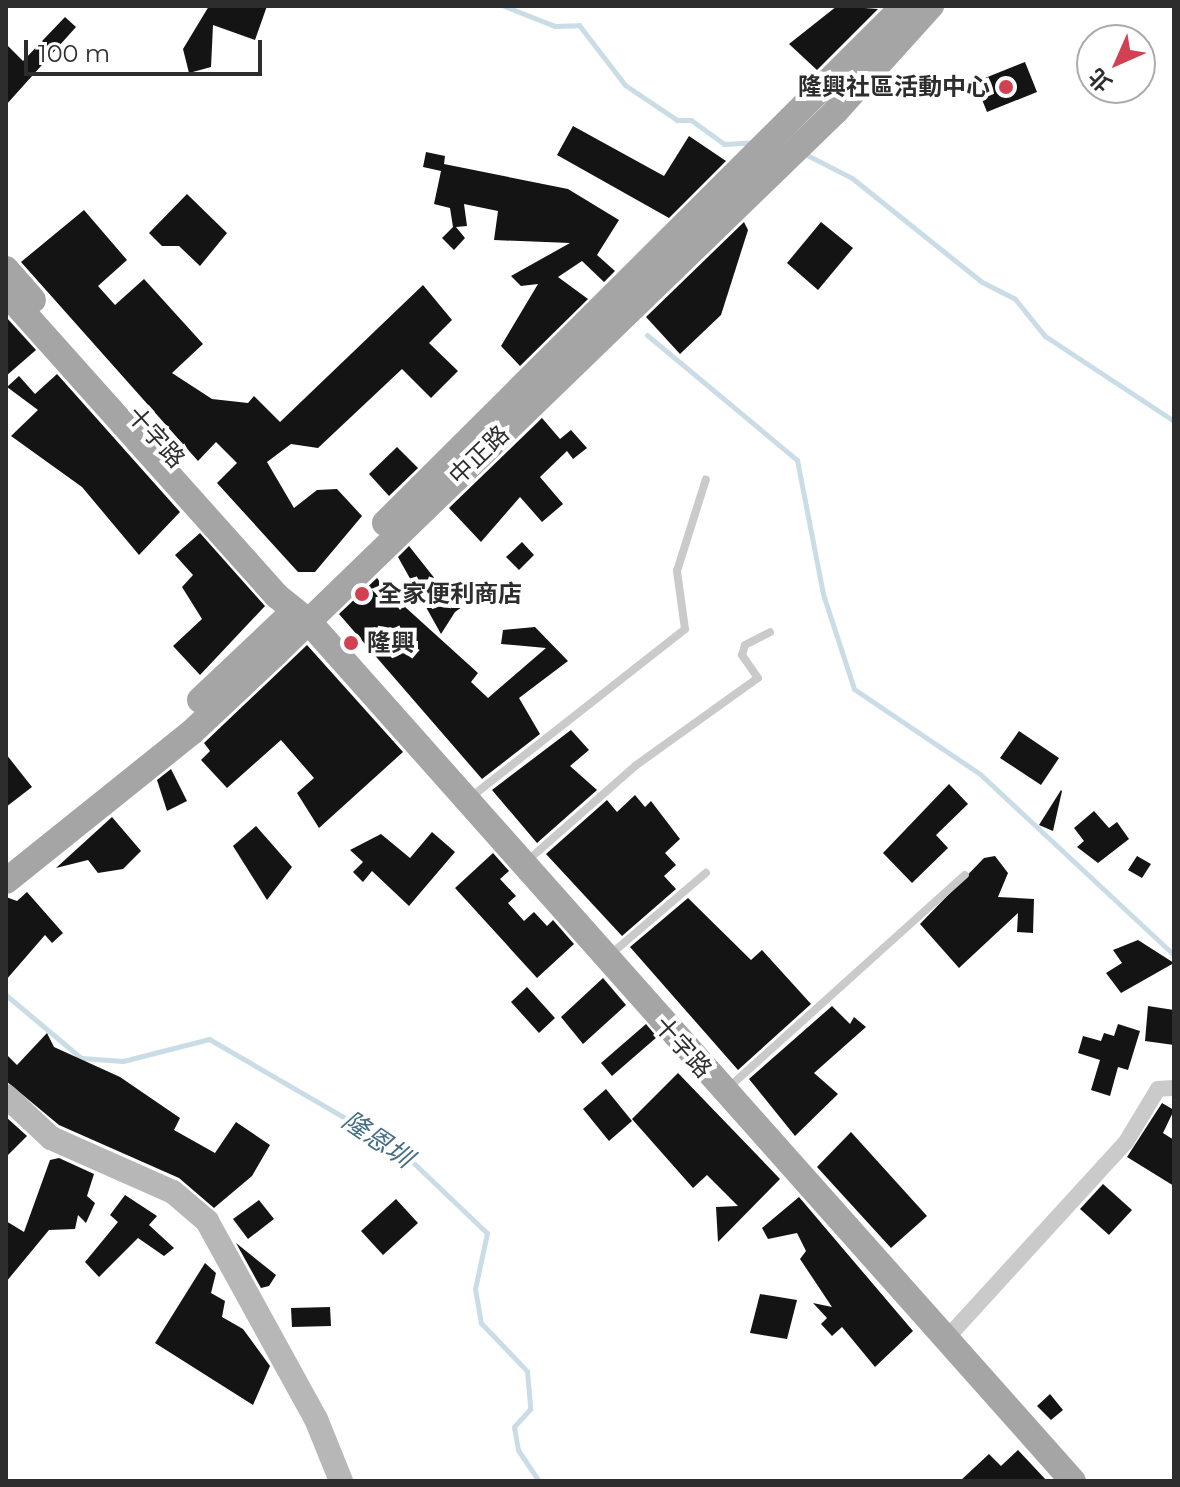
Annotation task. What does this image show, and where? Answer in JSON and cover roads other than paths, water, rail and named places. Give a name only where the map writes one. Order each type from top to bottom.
[{"type":"main road","name":"中正路","points":[[6,881],[192,732],[302,615],[904,6]]},
{"type":"main road","name":"中正路","points":[[6,859],[182,718],[302,615],[836,111],[931,6]]},
{"type":"main road","name":"十字路","points":[[6,269],[290,586],[302,615]]},
{"type":"main road","name":"十字路","points":[[6,293],[277,596],[302,615],[464,803],[1073,1481]]},
{"type":"street","points":[[946,1339],[1126,1142],[1158,1089],[1174,1088]]},
{"type":"street","points":[[6,1096],[59,1142],[173,1192],[207,1221],[316,1419],[341,1481]]},
{"type":"lane","points":[[464,803],[685,629],[677,571],[706,479]]},
{"type":"lane","points":[[521,866],[635,766],[758,678],[742,655],[745,645],[770,632]]},
{"type":"lane","points":[[604,959],[706,873]]},
{"type":"lane","points":[[723,1092],[965,875]]},
{"type":"waterway","points":[[504,6],[555,26],[579,25],[625,85],[677,120],[691,120],[724,144],[757,142]]},
{"type":"waterway","points":[[805,154],[852,178],[982,282],[1015,299],[1045,336],[1174,421]]},
{"type":"waterway","points":[[647,335],[797,460],[823,594],[854,689],[980,774],[1174,955]]},
{"type":"waterway","name":"隆恩圳","points":[[6,995],[81,1058],[123,1061],[209,1039],[399,1149],[487,1233],[475,1289],[481,1323],[527,1371],[530,1409],[514,1427],[518,1450],[539,1481]]},
{"type":"place","name":"隆興社區活動中心","points":[[1006,87]]},
{"type":"place","name":"全家便利商店","points":[[362,594]]},
{"type":"place","name":"隆興","points":[[351,643]]}]
